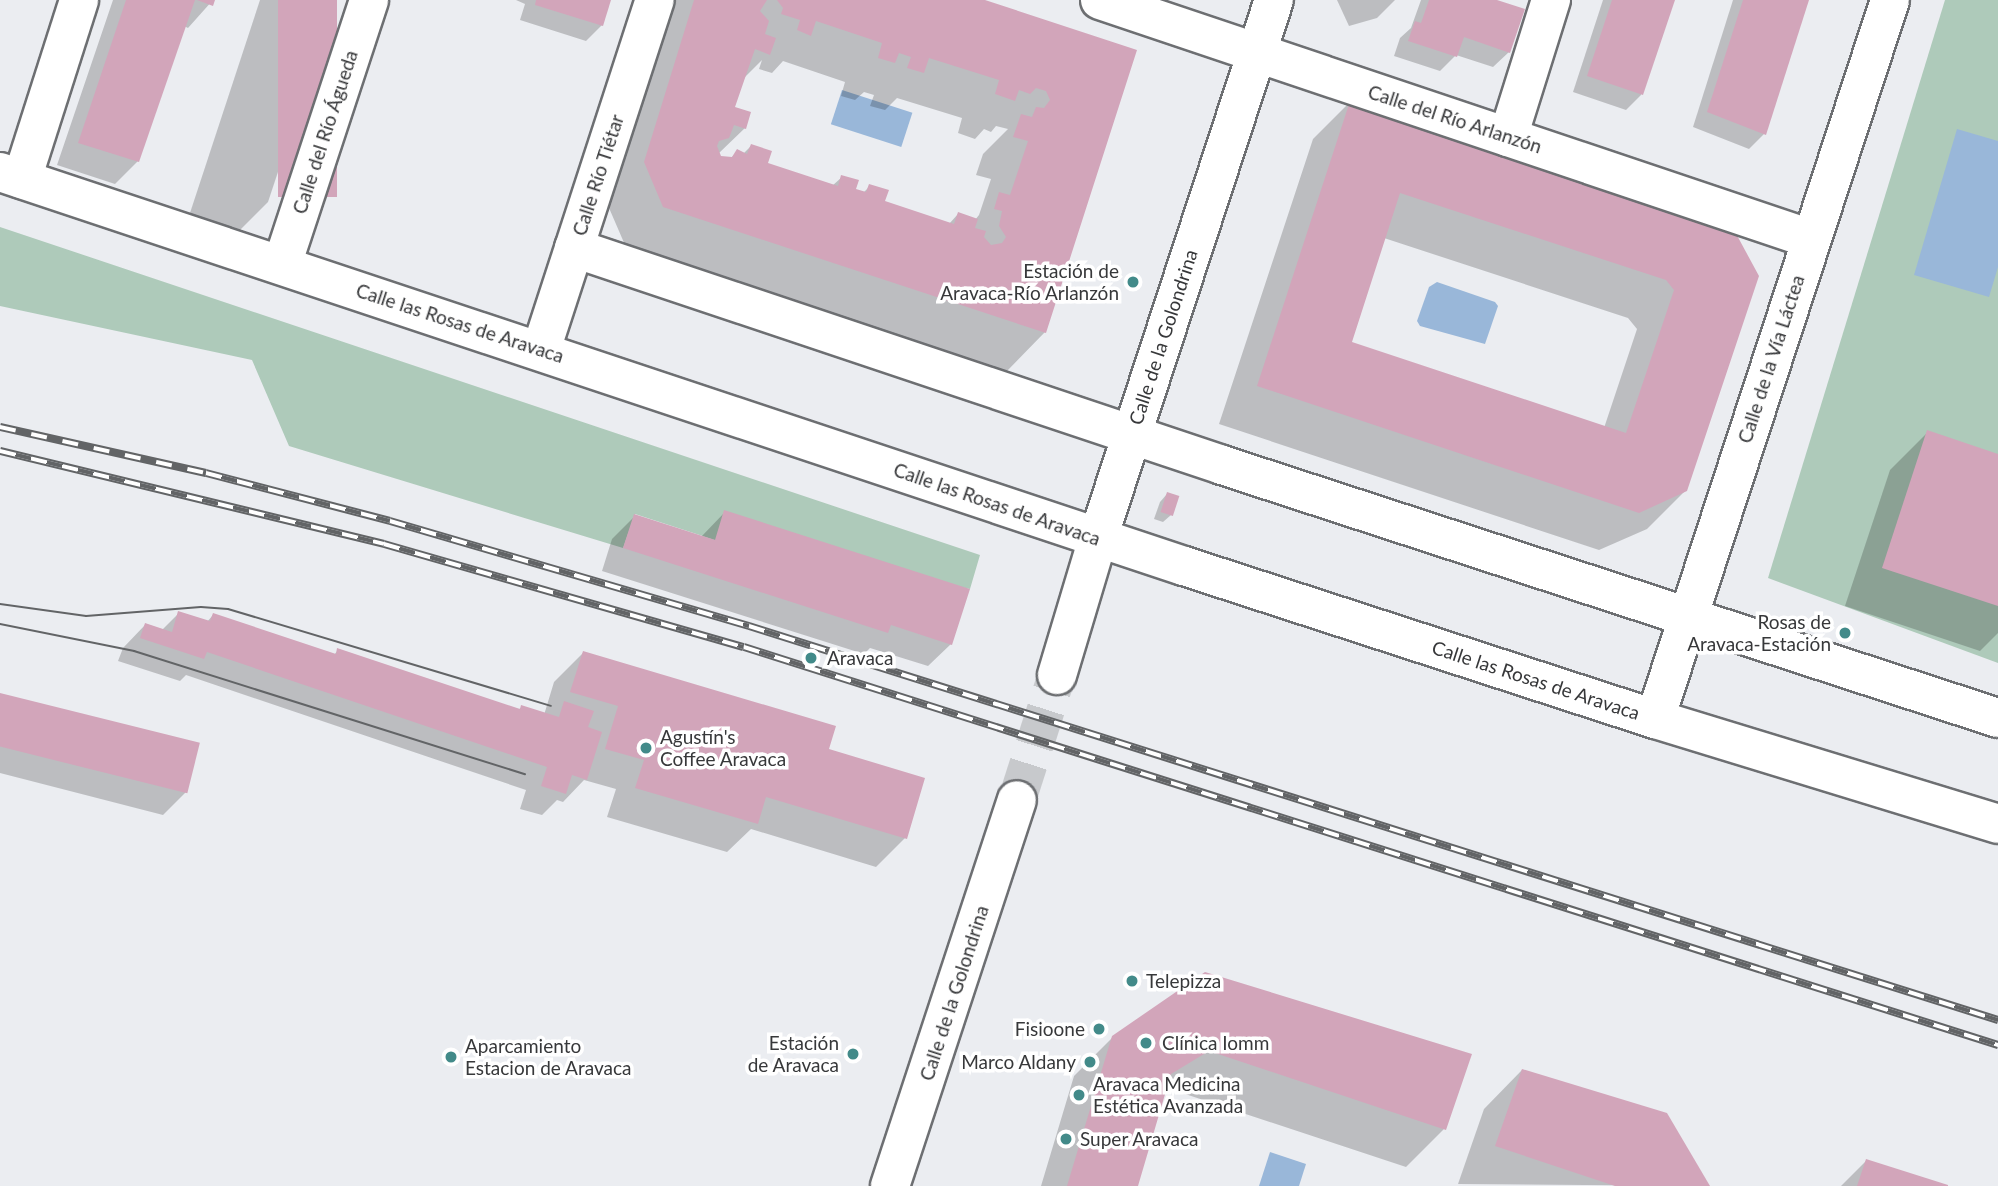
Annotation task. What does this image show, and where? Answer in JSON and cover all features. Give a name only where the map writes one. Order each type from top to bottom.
[{"type":"street","points":[[11,175],[79,0]]},
{"type":"street","name":"Calle del Río Águeda","points":[[282,265],[369,0]]},
{"type":"street","name":"Calle Río Tiétar","points":[[541,350],[655,0]]},
{"type":"street","name":"Calle del Río Arlanzón","points":[[1100,0],[1811,239]]},
{"type":"street","name":"Calle de la Golondrina","points":[[1057,676],[1131,435],[1274,0]]},
{"type":"street","points":[[1508,137],[1551,0]]},
{"type":"street","name":"Calle de la Vía Láctea","points":[[1655,719],[1889,0]]},
{"type":"street","name":"Calle las Rosas de Aravaca","points":[[11,175],[1098,538],[1655,719],[1998,824]]},
{"type":"street","points":[[574,248],[1131,435],[1998,718]]},
{"type":"street","name":"Calle de la Golondrina","points":[[890,1186],[1017,800]]},
{"type":"green space","points":[[1945,0],[1998,0],[1998,663],[1768,578]]},
{"type":"green space","points":[[0,227],[980,555],[970,589],[715,540],[635,514],[623,548],[289,446],[252,360],[0,306]]},
{"type":"water","points":[[842,90],[912,113],[901,147],[831,124]]},
{"type":"water","points":[[1957,129],[1998,141],[1998,267],[1989,297],[1914,275]]},
{"type":"water","points":[[1437,282],[1495,302],[1498,306],[1485,344],[1420,326],[1417,321],[1429,287]]},
{"type":"water","points":[[1270,1152],[1306,1164],[1299,1186],[1259,1186]]},
{"type":"building","points":[[126,0],[195,0],[139,162],[78,143]]},
{"type":"building","points":[[197,0],[215,0],[213,6]]},
{"type":"building","points":[[278,0],[337,0],[337,197],[278,197]]},
{"type":"building","points":[[536,0],[611,0],[603,26],[535,5]]},
{"type":"building","points":[[694,0],[767,0],[760,11],[769,21],[765,34],[776,38],[770,55],[755,49],[735,107],[751,112],[746,129],[734,125],[729,138],[719,141],[717,146],[721,156],[732,157],[737,149],[747,154],[751,144],[772,151],[768,163],[838,186],[841,175],[859,180],[856,189],[866,192],[869,184],[889,190],[885,201],[954,224],[958,212],[978,219],[975,228],[986,231],[984,237],[991,245],[1002,243],[1006,237],[999,226],[1002,211],[994,209],[999,192],[1010,195],[1028,141],[1013,137],[1021,114],[1032,117],[1036,107],[1044,108],[1050,100],[1046,91],[1036,88],[1030,94],[1019,90],[1015,101],[995,94],[999,80],[929,58],[924,73],[907,68],[911,57],[899,53],[895,63],[878,58],[882,43],[816,21],[811,36],[797,30],[800,20],[781,14],[783,8],[777,0],[985,0],[1137,50],[1046,333],[663,207],[644,162]]},
{"type":"building","points":[[1429,0],[1497,0],[1525,9],[1510,53],[1464,37],[1457,57],[1408,41],[1415,21],[1421,23]]},
{"type":"building","points":[[1612,0],[1675,0],[1643,95],[1587,76]]},
{"type":"building","points":[[1743,0],[1809,0],[1766,135],[1707,112]]},
{"type":"building","points":[[1351,98],[1733,228],[1759,276],[1687,491],[1639,513],[1257,386]],"holes":[[[1400,193],[1666,280],[1674,290],[1626,433],[1352,342]]]},
{"type":"building","points":[[1927,430],[1998,454],[1998,606],[1882,568]]},
{"type":"building","points":[[1167,492],[1179,496],[1173,516],[1161,512]]},
{"type":"building","points":[[724,510],[970,589],[952,645],[891,625],[888,633],[623,548],[634,514],[715,540]]},
{"type":"building","points":[[178,611],[210,621],[213,613],[336,654],[337,648],[520,709],[521,705],[559,717],[564,701],[594,711],[588,727],[602,732],[587,780],[572,775],[566,794],[541,786],[547,767],[207,652],[204,659],[140,638],[145,623],[172,632]]},
{"type":"building","points":[[583,651],[836,726],[829,749],[925,778],[907,839],[766,797],[758,824],[635,788],[644,760],[605,749],[618,706],[570,692]]},
{"type":"building","points":[[0,693],[200,743],[187,793],[0,747]]},
{"type":"building","points":[[1205,972],[1472,1054],[1446,1130],[1209,1051],[1171,1074],[1138,1186],[1067,1186],[1112,1036]]},
{"type":"building","points":[[1522,1069],[1667,1113],[1710,1186],[1615,1186],[1495,1146]]},
{"type":"building","points":[[1866,1159],[1948,1185],[1948,1186],[1857,1186]]},
{"type":"tunnel","points":[[1017,800],[1057,675]]},
{"type":"tram line","points":[[0,604],[86,616],[201,607],[228,609],[551,706]]},
{"type":"tram line","points":[[0,624],[134,651],[525,774]]},
{"type":"railway","points":[[0,427],[206,473],[390,521],[749,626],[1998,1020]]},
{"type":"railway","points":[[0,451],[384,544],[744,647],[1998,1045]]},
{"type":"place","name":"Estación de Aravaca-Río Arlanzón","points":[[1133,282]]},
{"type":"place","name":"Rosas de Aravaca-Estación","points":[[1845,633]]},
{"type":"place","name":"Aravaca","points":[[811,658]]},
{"type":"place","name":"Agustín's Coffee Aravaca","points":[[646,748]]},
{"type":"place","name":"Telepizza","points":[[1132,981]]},
{"type":"place","name":"Fisioone","points":[[1099,1029]]},
{"type":"place","name":"Clínica Iomm","points":[[1146,1043]]},
{"type":"place","name":"Estación de Aravaca","points":[[853,1054]]},
{"type":"place","name":"Aparcamiento Estacion de Aravaca","points":[[451,1057]]},
{"type":"place","name":"Marco Aldany","points":[[1090,1062]]},
{"type":"place","name":"Aravaca Medicina Estética Avanzada","points":[[1079,1095]]},
{"type":"place","name":"Super Aravaca","points":[[1066,1139]]}]
